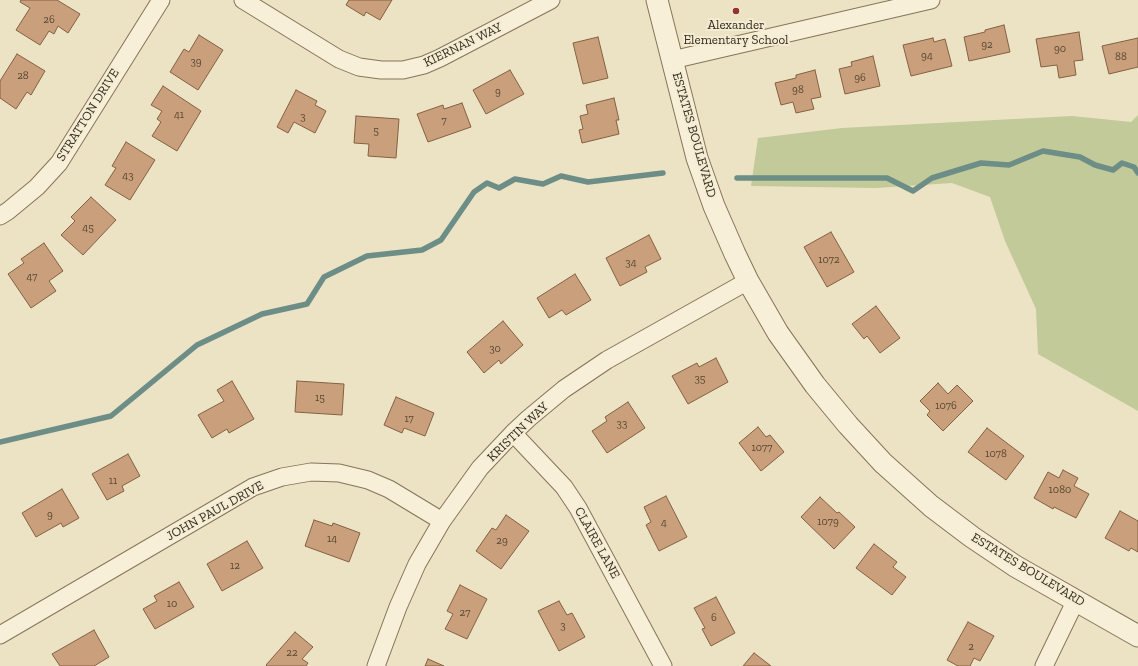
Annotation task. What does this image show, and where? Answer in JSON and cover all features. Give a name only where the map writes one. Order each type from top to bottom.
[{"type":"street","name":"STRATTON DRIVE","points":[[0,216],[37,187],[59,163],[160,0]]},
{"type":"street","name":"KIERNAN WAY","points":[[243,0],[339,59],[359,67],[381,70],[402,70],[424,65],[440,58],[551,0]]},
{"type":"street","name":"ESTATES BOULEVARD","points":[[657,0],[697,158],[714,206],[734,254],[748,281],[778,333],[815,385],[848,425],[883,463],[931,506],[972,537],[1015,566],[1138,636]]},
{"type":"street","points":[[672,60],[930,0]]},
{"type":"street","name":"KRISTIN WAY","points":[[376,666],[398,607],[418,564],[442,521],[480,468],[513,433],[564,389],[607,360],[748,281]]},
{"type":"street","name":"CLAIRE LANE","points":[[513,433],[564,487],[578,508],[663,666]]},
{"type":"street","name":"JOHN PAUL DRIVE","points":[[0,635],[253,487],[282,477],[312,472],[339,473],[368,480],[389,489],[442,521]]},
{"type":"street","points":[[1044,666],[1076,600]]},
{"type":"green space","points":[[1138,115],[1138,411],[1038,354],[1036,309],[1005,241],[990,197],[952,183],[876,188],[751,186],[758,138],[842,128],[1072,116],[1131,122]]},
{"type":"building","points":[[21,0],[57,0],[80,14],[68,33],[58,26],[54,34],[49,31],[40,45],[16,30],[30,8],[20,2]]},
{"type":"building","points":[[349,0],[392,0],[380,20],[366,12],[364,16],[346,5]]},
{"type":"building","points":[[1004,25],[1010,52],[969,61],[964,37],[985,32],[985,30]]},
{"type":"building","points":[[1079,32],[1083,60],[1074,61],[1076,75],[1059,78],[1057,65],[1041,67],[1036,39]]},
{"type":"building","points":[[199,35],[223,50],[198,90],[170,72],[184,49],[189,52]]},
{"type":"building","points":[[598,37],[608,78],[583,84],[573,43]]},
{"type":"building","points":[[933,38],[934,42],[945,39],[952,66],[911,76],[903,45]]},
{"type":"building","points":[[1138,38],[1138,67],[1109,74],[1102,46]]},
{"type":"building","points":[[17,54],[45,71],[31,95],[27,92],[16,109],[0,98],[0,81]]},
{"type":"building","points":[[873,56],[880,86],[845,94],[839,69],[852,66],[851,62]]},
{"type":"building","points":[[510,70],[524,94],[486,114],[473,90]]},
{"type":"building","points":[[815,70],[821,97],[811,99],[814,109],[796,113],[793,102],[781,105],[775,83],[796,78],[796,75]]},
{"type":"building","points":[[163,86],[201,111],[177,151],[152,136],[161,122],[157,119],[162,111],[151,105]]},
{"type":"building","points":[[296,90],[317,101],[315,105],[326,111],[315,133],[294,122],[288,133],[277,127]]},
{"type":"building","points":[[614,98],[619,120],[616,120],[619,134],[582,143],[579,130],[583,129],[580,116],[588,114],[586,105]]},
{"type":"building","points":[[462,103],[471,127],[428,142],[417,114],[443,105],[444,109]]},
{"type":"building","points":[[356,116],[399,119],[396,158],[368,156],[369,144],[354,143]]},
{"type":"building","points":[[126,142],[155,160],[130,200],[105,185],[116,168],[112,166]]},
{"type":"building","points":[[91,197],[116,220],[83,255],[61,235],[75,221],[71,217]]},
{"type":"building","points":[[831,232],[854,272],[827,287],[804,247]]},
{"type":"building","points":[[649,235],[661,259],[645,267],[647,272],[620,286],[606,258]]},
{"type":"building","points":[[44,243],[63,271],[49,281],[56,291],[31,308],[8,274],[24,263],[21,259]]},
{"type":"building","points":[[575,274],[591,300],[566,315],[562,310],[549,318],[537,298]]},
{"type":"building","points":[[876,306],[900,338],[880,353],[867,336],[864,339],[852,324]]},
{"type":"building","points":[[503,321],[523,345],[501,364],[499,360],[484,373],[467,352]]},
{"type":"building","points":[[716,358],[728,382],[688,404],[672,376],[697,363],[699,367]]},
{"type":"building","points":[[232,381],[254,419],[229,433],[227,429],[212,438],[198,415],[224,401],[217,390]]},
{"type":"building","points":[[297,381],[344,384],[342,415],[295,412]]},
{"type":"building","points":[[938,383],[948,394],[957,385],[973,401],[943,431],[927,415],[930,411],[920,401]]},
{"type":"building","points":[[396,397],[434,413],[425,436],[404,428],[402,433],[384,425]]},
{"type":"building","points":[[628,402],[645,428],[607,453],[592,431],[607,421],[605,417]]},
{"type":"building","points":[[758,427],[766,437],[770,435],[784,452],[761,471],[739,443]]},
{"type":"building","points":[[987,428],[1024,456],[1006,480],[968,452]]},
{"type":"building","points":[[128,454],[140,476],[122,486],[124,491],[107,500],[92,474]]},
{"type":"building","points":[[1063,470],[1078,478],[1074,486],[1089,494],[1076,518],[1054,507],[1053,509],[1034,498],[1048,472],[1059,478]]},
{"type":"building","points":[[62,489],[79,518],[63,527],[61,523],[36,537],[22,513]]},
{"type":"building","points":[[666,496],[687,537],[659,551],[646,525],[651,522],[644,507]]},
{"type":"building","points":[[820,497],[855,527],[834,549],[801,517]]},
{"type":"building","points":[[1120,511],[1138,521],[1138,552],[1131,548],[1129,551],[1105,538]]},
{"type":"building","points":[[506,515],[529,531],[501,569],[476,551],[492,528],[496,530]]},
{"type":"building","points":[[314,520],[332,526],[333,523],[360,533],[349,562],[305,546]]},
{"type":"building","points":[[247,541],[263,568],[222,591],[207,564]]},
{"type":"building","points":[[874,544],[897,562],[893,567],[906,577],[892,595],[856,568]]},
{"type":"building","points":[[179,582],[194,607],[155,629],[143,609],[157,601],[154,596]]},
{"type":"building","points":[[460,585],[487,599],[467,639],[445,629],[453,614],[447,611]]},
{"type":"building","points":[[716,597],[735,633],[711,646],[702,629],[705,628],[694,608]]},
{"type":"building","points":[[559,601],[567,615],[572,613],[585,637],[559,651],[538,611]]},
{"type":"building","points":[[968,622],[994,636],[980,661],[974,658],[970,666],[958,666],[947,660]]},
{"type":"building","points":[[94,630],[109,657],[94,666],[60,666],[52,654]]},
{"type":"building","points":[[295,632],[313,647],[302,659],[308,663],[306,666],[267,666],[266,665]]},
{"type":"building","points":[[754,653],[771,666],[743,666]]},
{"type":"building","points":[[428,659],[444,666],[425,666]]},
{"type":"waterway","points":[[737,178],[887,178],[913,191],[932,178],[981,163],[1009,165],[1043,151],[1080,157],[1095,165],[1113,170],[1122,163],[1134,167],[1138,173]]},
{"type":"waterway","points":[[0,442],[111,416],[197,345],[262,314],[307,304],[324,277],[367,256],[422,250],[441,240],[474,192],[487,183],[499,188],[515,179],[543,184],[561,176],[588,182],[663,173]]},
{"type":"place","name":"Alexander Elementary School","points":[[736,11]]}]
